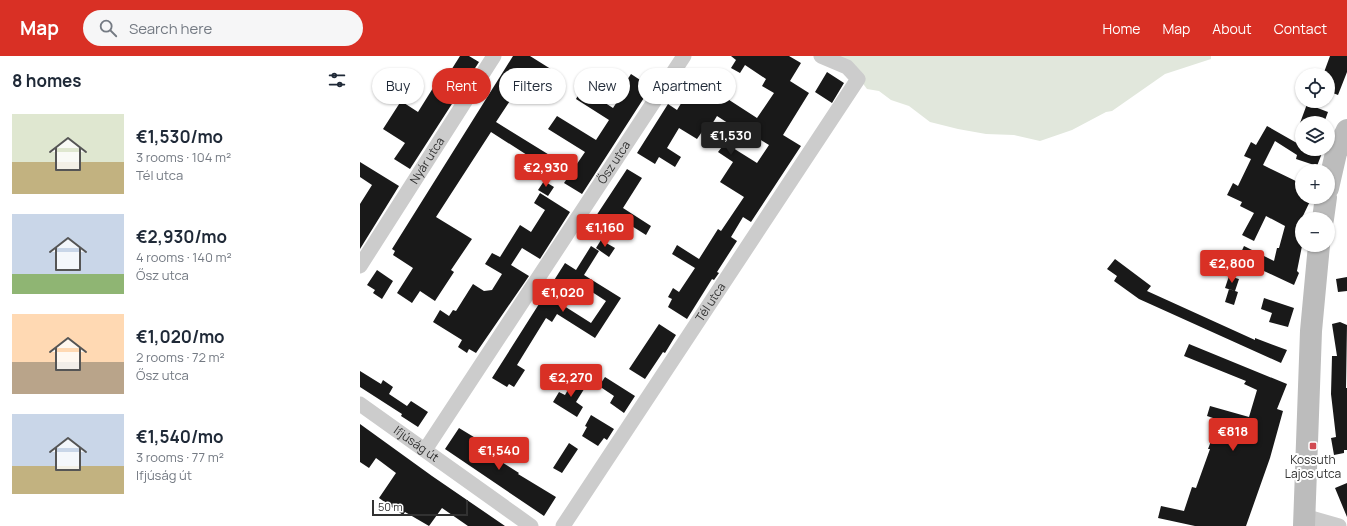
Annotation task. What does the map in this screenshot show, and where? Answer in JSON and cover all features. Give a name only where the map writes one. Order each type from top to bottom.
[{"type":"street","name":"Nyár utca","points":[[360,266],[494,56]]},
{"type":"street","name":"Ősz utca","points":[[425,450],[684,56]]},
{"type":"street","name":"Tél utca","points":[[563,526],[858,79],[847,67],[821,56]]},
{"type":"street","points":[[1333,164],[1336,153],[1347,130]]},
{"type":"street","points":[[1318,252],[1311,331],[1304,521],[1338,526]]},
{"type":"street","name":"Ifjúság út","points":[[360,404],[531,526]]},
{"type":"shaded area","points":[[828,56],[1211,56],[1211,59],[1165,74],[1112,111],[1106,112],[1072,130],[1040,141],[1014,135],[986,134],[930,122],[909,106],[891,100],[879,91],[867,89],[855,73]]},
{"type":"building","points":[[460,56],[469,56],[479,62],[475,68],[452,68]]},
{"type":"building","points":[[513,56],[530,56],[549,68],[505,68]]},
{"type":"building","points":[[731,56],[789,56],[801,63],[790,81],[809,93],[783,135],[801,146],[751,222],[743,217],[731,237],[737,241],[717,272],[719,273],[714,280],[712,279],[687,319],[668,307],[672,299],[668,297],[673,288],[679,292],[695,268],[672,254],[677,245],[699,259],[718,229],[721,231],[744,197],[720,182],[733,162],[718,152],[725,143],[757,163],[769,145],[735,124],[734,127],[717,116],[709,129],[706,126],[697,139],[679,128],[667,148],[681,157],[675,167],[659,157],[655,164],[637,153],[668,104],[677,110],[681,104],[735,104],[757,118],[774,93],[762,86],[766,79],[745,65],[740,73],[736,71],[736,68],[731,68],[736,60]]},
{"type":"building","points":[[1330,56],[1347,56],[1347,72],[1338,95],[1335,94],[1335,68],[1326,68]]},
{"type":"building","points":[[827,72],[844,83],[832,103],[815,92]]},
{"type":"building","points":[[631,74],[638,79],[638,104],[640,104],[582,194],[564,183],[585,152],[548,129],[557,116],[596,140],[609,120],[584,104],[607,104],[613,108],[616,104],[630,104]]},
{"type":"building","points":[[499,78],[499,104],[508,104],[496,122],[551,156],[542,171],[525,159],[527,155],[491,132],[436,217],[472,239],[451,270],[454,272],[435,301],[420,291],[412,303],[397,293],[413,268],[393,255],[395,251],[392,249],[483,104],[491,104],[491,91]]},
{"type":"building","points":[[432,90],[432,104],[452,104],[410,169],[394,159],[405,143],[383,129],[399,104],[406,104],[418,112]]},
{"type":"building","points":[[1306,108],[1318,108],[1328,112],[1327,116],[1303,116]]},
{"type":"building","points":[[1267,126],[1295,142],[1295,154],[1275,141],[1263,165],[1295,181],[1295,204],[1309,204],[1305,212],[1295,212],[1295,252],[1301,252],[1297,271],[1299,273],[1294,285],[1238,259],[1244,246],[1274,261],[1285,226],[1266,216],[1254,241],[1242,235],[1254,213],[1240,206],[1242,202],[1227,195],[1233,183],[1238,186],[1251,159],[1244,156],[1251,142],[1256,145]]},
{"type":"building","points":[[1297,156],[1321,156],[1318,164],[1311,164],[1296,159]]},
{"type":"building","points":[[360,162],[399,186],[360,249],[360,204],[372,185],[360,177]]},
{"type":"building","points":[[627,169],[642,178],[623,208],[651,226],[646,235],[619,218],[614,227],[596,216]]},
{"type":"building","points":[[544,181],[554,187],[548,196],[538,190]]},
{"type":"building","points":[[540,193],[570,212],[540,259],[522,248],[511,265],[529,276],[476,353],[469,349],[467,353],[458,347],[462,340],[433,322],[440,310],[449,316],[453,310],[456,311],[473,284],[484,291],[492,290],[502,274],[485,264],[492,253],[500,257],[520,225],[531,232],[545,210],[534,203]]},
{"type":"building","points":[[601,240],[615,248],[609,257],[596,248]]},
{"type":"building","points":[[591,246],[599,251],[584,275],[621,298],[595,338],[557,314],[552,322],[546,318],[517,365],[525,370],[514,387],[509,384],[507,387],[492,378],[565,263],[576,270]],"holes":[[[575,281],[606,301],[591,323],[561,304]]]},
{"type":"building","points":[[1115,259],[1151,286],[1147,291],[1255,340],[1255,338],[1287,350],[1281,363],[1139,299],[1114,281],[1117,276],[1107,269]]},
{"type":"building","points":[[377,270],[393,281],[382,299],[373,293],[375,290],[367,285]]},
{"type":"building","points":[[1229,276],[1239,279],[1235,291],[1225,288]]},
{"type":"building","points":[[1347,277],[1347,291],[1338,292],[1336,279]]},
{"type":"building","points":[[1229,289],[1238,292],[1234,305],[1225,302]]},
{"type":"building","points":[[1264,298],[1294,308],[1288,327],[1269,322],[1272,313],[1261,309]]},
{"type":"building","points":[[1340,322],[1347,325],[1347,450],[1344,450],[1344,453],[1334,455],[1331,438],[1336,437],[1331,394],[1332,356],[1337,356],[1332,324]]},
{"type":"building","points":[[659,324],[676,335],[665,353],[663,352],[645,379],[629,369]]},
{"type":"building","points":[[1189,344],[1287,384],[1277,409],[1283,411],[1270,458],[1246,526],[1195,526],[1158,518],[1161,506],[1184,511],[1192,487],[1196,488],[1219,420],[1207,416],[1210,406],[1249,417],[1257,390],[1244,384],[1246,381],[1184,356]]},
{"type":"building","points":[[360,371],[381,384],[383,380],[393,387],[389,394],[407,406],[411,401],[428,412],[418,427],[401,416],[402,414],[360,387]]},
{"type":"building","points":[[605,377],[635,396],[624,413],[610,403],[614,396],[599,386]]},
{"type":"building","points":[[574,379],[586,386],[576,402],[583,407],[577,417],[553,402],[559,392],[565,395]]},
{"type":"building","points":[[591,415],[614,429],[607,440],[604,438],[598,446],[582,436]]},
{"type":"building","points":[[360,424],[505,526],[468,526],[442,508],[429,526],[405,512],[403,515],[379,498],[396,473],[376,458],[369,468],[360,462]]},
{"type":"building","points":[[459,428],[492,448],[489,454],[556,497],[544,516],[445,449]]},
{"type":"building","points":[[569,443],[578,449],[562,473],[553,468]]},
{"type":"building","points":[[1347,483],[1347,517],[1335,488]]},
{"type":"place","name":"Kossuth Lajos utca","points":[[1313,446]]}]
